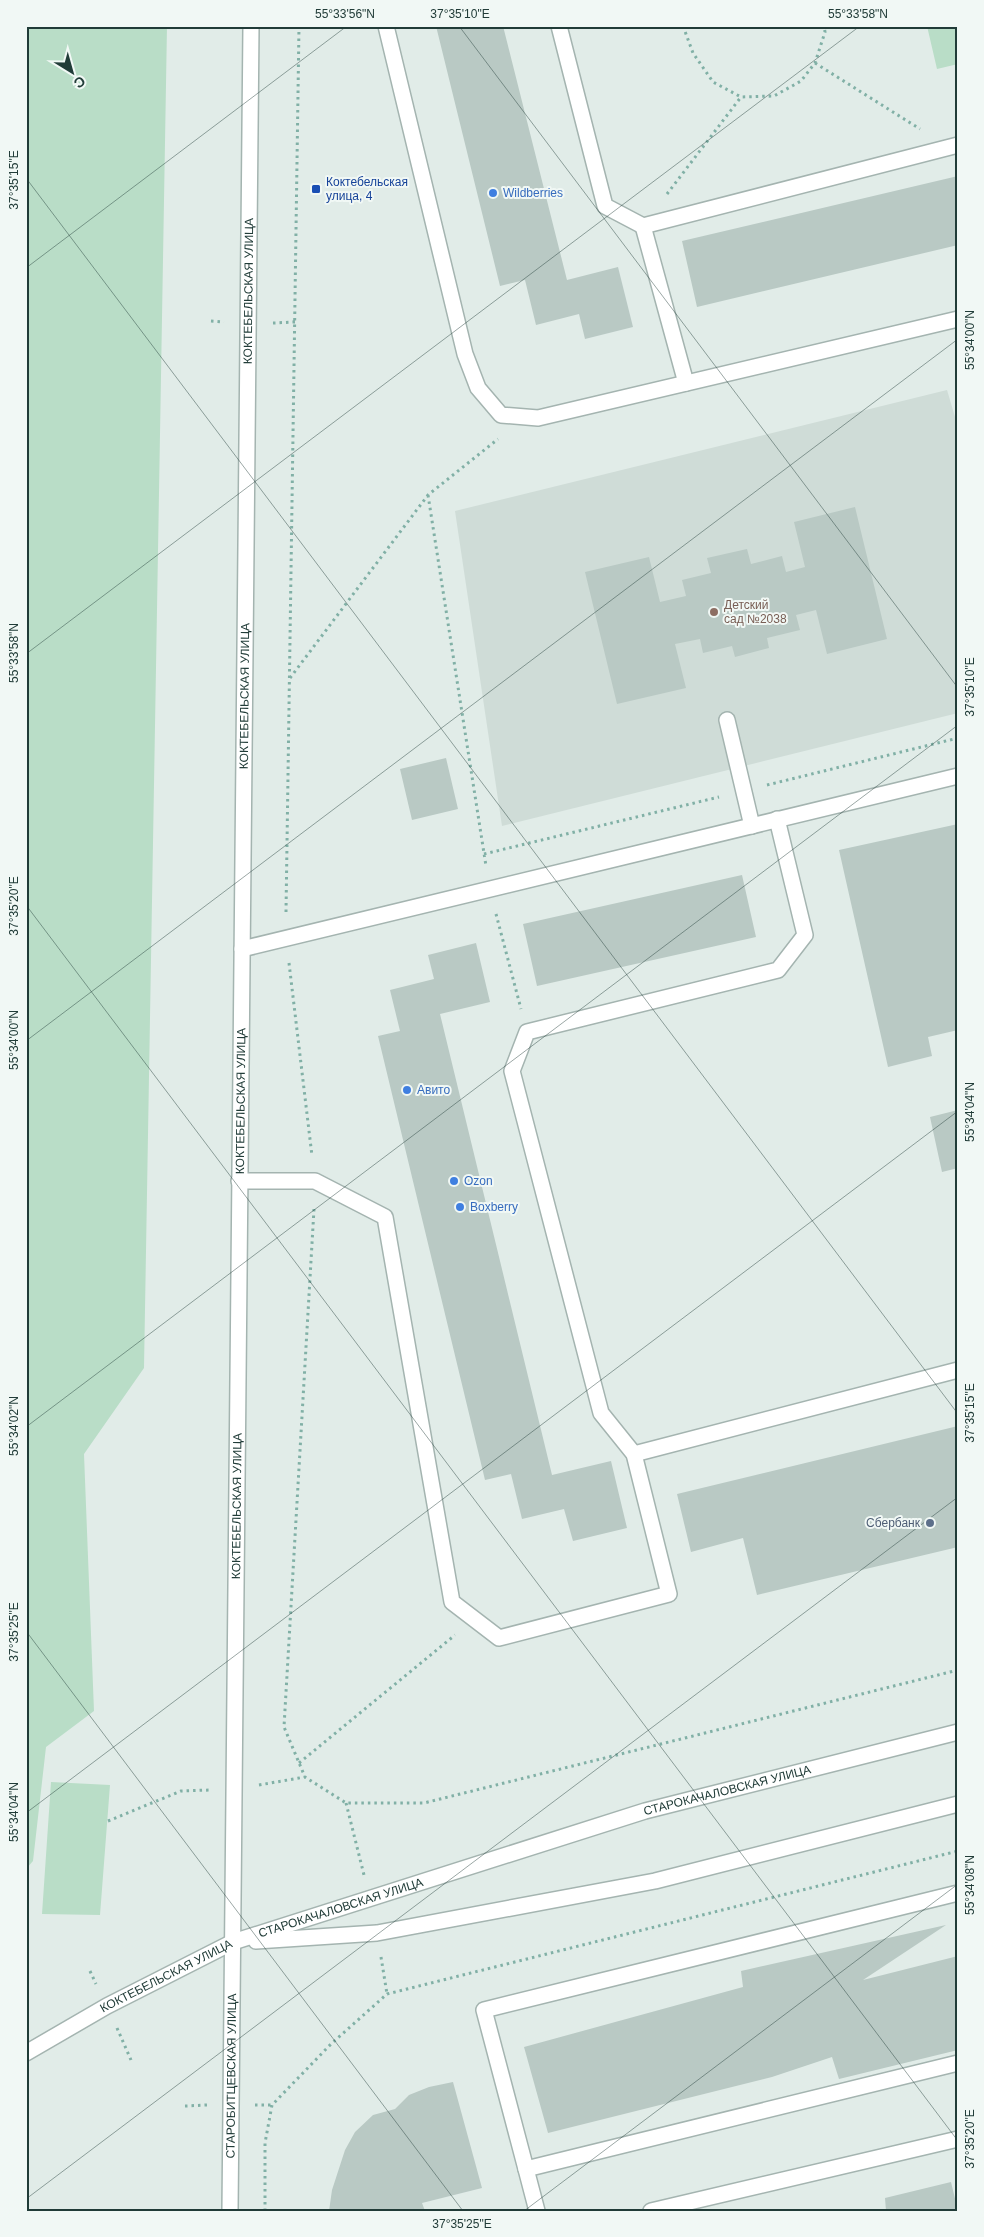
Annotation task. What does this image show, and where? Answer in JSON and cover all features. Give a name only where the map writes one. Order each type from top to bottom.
[{"type":"street","name":"КОКТЕБЕЛЬСКАЯ УЛИЦА","points":[[26,2053],[107,2006],[232,1942],[238,1180],[251,26]]},
{"type":"street","points":[[386,26],[465,354],[478,388],[501,415],[538,418],[958,319]]},
{"type":"street","points":[[559,26],[605,206],[642,226],[953,146]]},
{"type":"street","points":[[642,226],[686,383]]},
{"type":"street","points":[[727,720],[752,826]]},
{"type":"street","points":[[242,949],[958,776]]},
{"type":"street","points":[[238,1180],[315,1181],[385,1217],[452,1602],[499,1638],[669,1594],[634,1454],[601,1413],[512,1071],[527,1032],[778,970],[805,934],[777,819]]},
{"type":"street","points":[[634,1454],[958,1370]]},
{"type":"street","name":"СТАРОКАЧАЛОВСКАЯ УЛИЦА","points":[[232,1942],[645,1811],[958,1732]]},
{"type":"street","name":"СТАРОКАЧАЛОВСКАЯ УЛИЦА","points":[[232,1942],[377,1933],[646,1882],[958,1804]]},
{"type":"street","points":[[537,2211],[484,2010],[958,1893]]},
{"type":"street","name":"СТАРОБИТЦЕВСКАЯ УЛИЦА","points":[[230,2211],[232,1942]]},
{"type":"street","points":[[526,2169],[958,2063]]},
{"type":"street","points":[[650,2211],[958,2140]]},
{"type":"path","points":[[299,26],[286,939],[315,1181],[284,1727],[305,1776],[346,1803],[424,1803],[958,1670]]},
{"type":"path","points":[[683,26],[693,53],[713,82],[741,97],[774,96],[801,81],[815,63],[825,32],[824,26]]},
{"type":"path","points":[[815,63],[953,146]]},
{"type":"path","points":[[642,226],[741,97]]},
{"type":"path","points":[[290,678],[428,495],[526,417]]},
{"type":"path","points":[[428,495],[490,889],[527,1032]]},
{"type":"path","points":[[299,1763],[475,1619]]},
{"type":"path","points":[[108,1822],[181,1791]]},
{"type":"path","points":[[265,2211],[265,2143],[272,2105],[331,2044],[387,1994],[958,1851]]},
{"type":"shaded area","name":"Детский сад №2038","points":[[947,390],[958,427],[958,713],[502,826],[455,511]]},
{"type":"green space","points":[[26,26],[167,26],[144,1368],[84,1454],[94,1711],[46,1747],[33,1861],[26,1869]]},
{"type":"green space","points":[[927,26],[958,26],[958,64],[937,69]]},
{"type":"green space","points":[[51,1782],[110,1785],[100,1915],[42,1914]]},
{"type":"building","points":[[436,26],[503,26],[567,280],[618,267],[633,327],[585,339],[579,314],[536,325],[525,280],[500,286]]},
{"type":"building","points":[[958,176],[958,245],[697,307],[682,241]]},
{"type":"building","points":[[855,507],[887,639],[827,654],[816,610],[796,615],[800,630],[767,638],[769,648],[735,657],[732,646],[703,653],[700,639],[675,644],[686,688],[617,704],[585,572],[649,557],[660,602],[686,596],[682,580],[711,573],[707,558],[747,549],[751,564],[782,556],[786,572],[805,567],[794,522]]},
{"type":"building","points":[[446,758],[458,809],[412,820],[400,769]]},
{"type":"building","points":[[958,824],[958,1030],[928,1037],[932,1056],[888,1067],[839,850]]},
{"type":"building","points":[[742,875],[756,937],[537,986],[523,924]]},
{"type":"building","points":[[476,943],[490,1002],[440,1014],[552,1475],[611,1461],[627,1528],[573,1541],[564,1509],[522,1519],[511,1474],[485,1480],[378,1036],[400,1031],[390,990],[434,979],[428,955]]},
{"type":"building","points":[[958,1110],[958,1168],[942,1172],[930,1117]]},
{"type":"building","points":[[958,1426],[958,1547],[757,1595],[743,1538],[691,1552],[677,1494]]},
{"type":"building","points":[[946,1925],[863,1980],[958,1956],[958,2050],[839,2079],[832,2057],[772,2077],[548,2133],[524,2047],[743,1987],[741,1971]]},
{"type":"building","points":[[453,2082],[482,2188],[422,2203],[425,2211],[329,2211],[332,2190],[345,2150],[355,2132],[373,2115],[395,2109],[409,2095],[429,2087]]},
{"type":"building","points":[[951,2182],[958,2211],[886,2211],[885,2198]]},
{"type":"place","name":"Коктебельская улица, 4","points":[[316,189]]},
{"type":"place","name":"Wildberries","points":[[493,193]]},
{"type":"place","name":"Детский сад №2038","points":[[714,612]]},
{"type":"place","name":"Авито","points":[[407,1090]]},
{"type":"place","name":"Ozon","points":[[454,1181]]},
{"type":"place","name":"Boxberry","points":[[460,1207]]},
{"type":"place","name":"Сбербанк","points":[[930,1523]]}]
